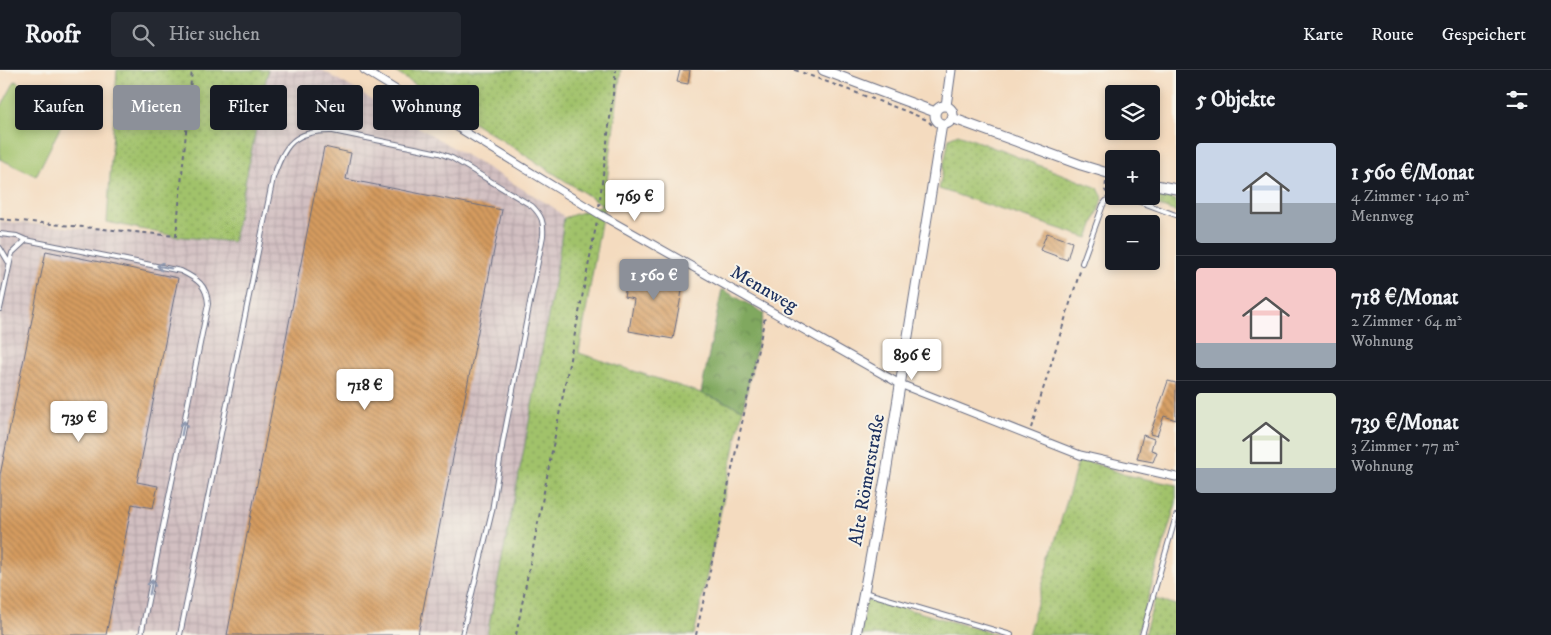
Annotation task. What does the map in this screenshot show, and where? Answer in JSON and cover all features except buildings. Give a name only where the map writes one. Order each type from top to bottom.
[{"type":"street","name":"Mennweg","points":[[364,70],[598,214],[900,384],[1080,455],[1176,477]]},
{"type":"street","points":[[823,70],[935,112]]},
{"type":"street","points":[[946,106],[951,70]]},
{"type":"street","points":[[946,106],[952,110],[952,118],[941,127],[936,120],[935,112],[940,107],[946,106]]},
{"type":"street","points":[[952,118],[1105,172]]},
{"type":"street","name":"Alte Römerstraße","points":[[856,635],[886,473],[941,127]]},
{"type":"street","points":[[1160,186],[1176,189]]},
{"type":"lane","points":[[180,635],[273,178],[279,160],[292,141],[302,135],[320,131],[333,131],[439,153],[452,158],[532,206],[542,218],[544,224],[503,441],[492,512],[462,635]]},
{"type":"lane","points":[[1082,263],[1105,203]]},
{"type":"lane","points":[[1148,205],[1176,215]]},
{"type":"lane","points":[[0,234],[182,271],[194,277],[208,296],[142,635]]},
{"type":"lane","points":[[0,309],[12,253],[26,240]]},
{"type":"lane","points":[[0,248],[9,264]]},
{"type":"lane","points":[[1142,635],[1176,516]]},
{"type":"lane","points":[[864,592],[1011,635]]},
{"type":"path","points":[[0,219],[176,236],[192,70]]},
{"type":"path","points":[[516,635],[598,214],[616,70]]},
{"type":"path","points":[[795,70],[927,120],[935,128],[941,127]]},
{"type":"path","points":[[1029,435],[1082,263]]},
{"type":"path","points":[[696,635],[767,309]]},
{"type":"shaded area","points":[[268,70],[322,70],[347,85],[297,85],[297,130],[363,130],[363,94],[373,100],[373,130],[423,130],[553,207],[566,221],[513,510],[487,635],[0,635],[0,221],[233,242],[256,130],[287,130],[287,85],[265,85]]},
{"type":"green space","points":[[117,70],[268,70],[265,85],[210,85],[210,130],[256,130],[233,242],[174,236],[107,222],[113,130],[200,130],[200,85],[116,85]]},
{"type":"green space","points":[[392,70],[621,70],[604,205],[579,353],[701,393],[743,409],[694,635],[487,635],[525,444],[564,218],[603,205],[479,126],[479,85],[415,85]]},
{"type":"green space","points":[[15,81],[22,85],[15,85],[15,130],[59,130],[36,176],[0,159],[0,109]]},
{"type":"green space","points":[[958,134],[1098,188],[1103,198],[1088,238],[939,189],[949,138]]},
{"type":"green space","points":[[1160,196],[1176,200],[1176,212],[1157,205],[1160,205]]},
{"type":"green space","points":[[722,289],[764,313],[743,409],[701,393]]},
{"type":"green space","points":[[1079,458],[1126,475],[1176,485],[1176,503],[1137,635],[1028,635]]},
{"type":"green space","points":[[872,599],[999,635],[861,635],[866,601]]},
{"type":"green space","points":[[1155,599],[1176,605],[1176,635],[1144,635]]}]
